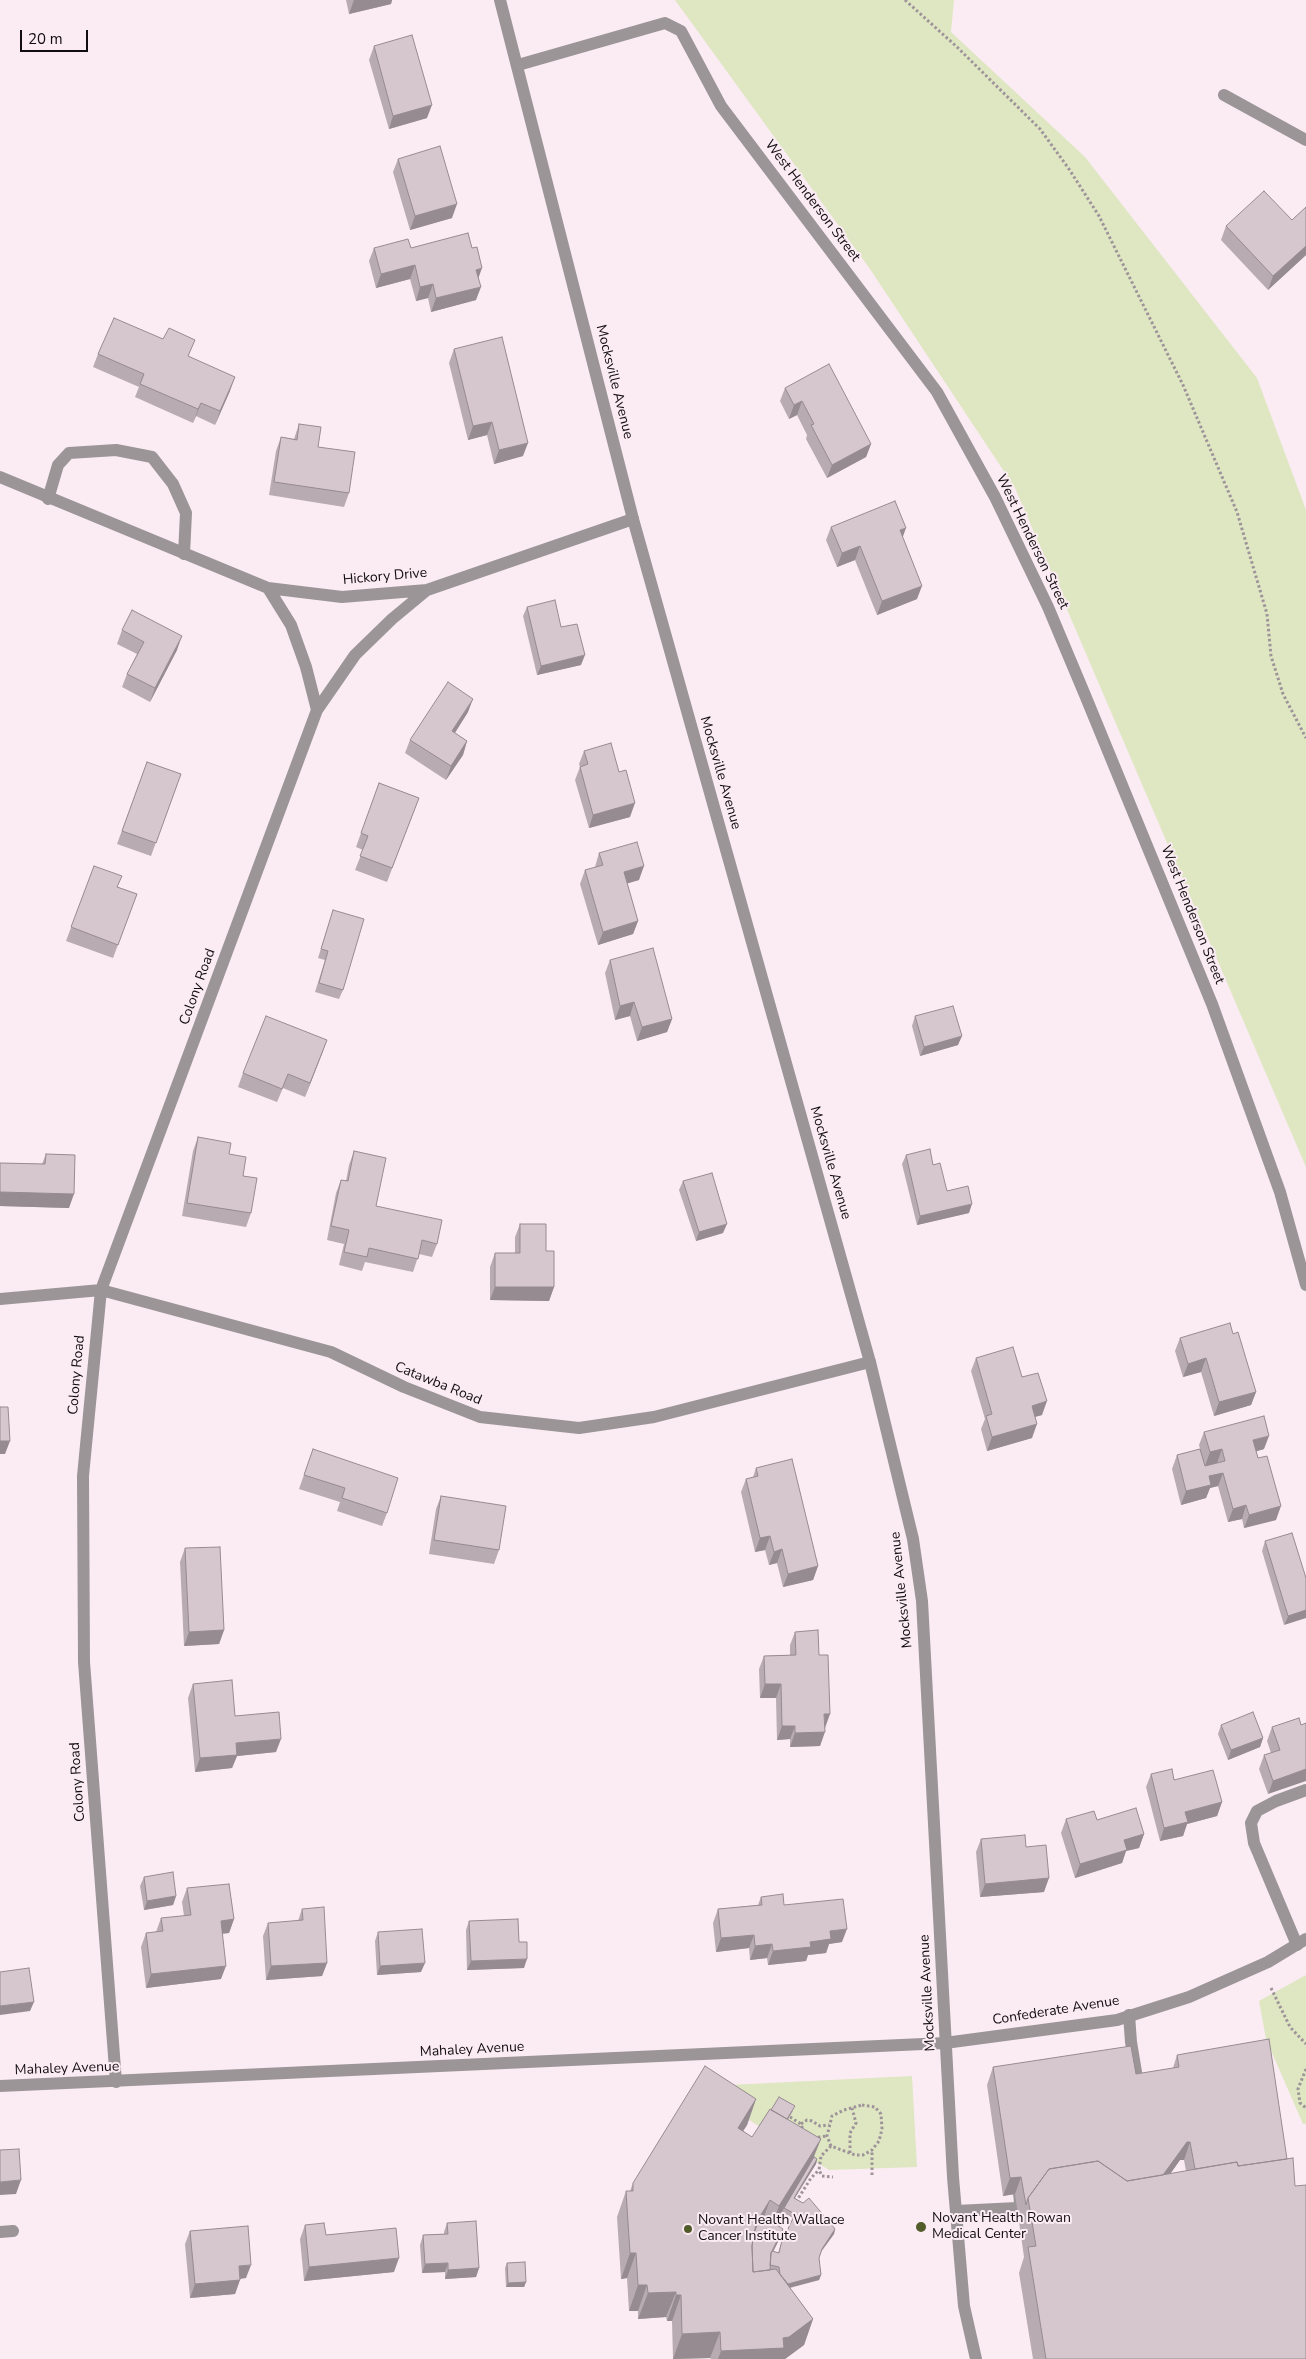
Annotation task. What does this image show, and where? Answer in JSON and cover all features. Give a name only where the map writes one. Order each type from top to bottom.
[{"type":"street","name":"Mocksville Avenue","points":[[500,0],[634,519],[870,1362],[914,1539],[922,1601],[945,2043],[956,2211],[964,2306],[976,2359]]},
{"type":"street","name":"West Henderson Street","points":[[518,65],[665,23],[681,31],[721,106],[938,392],[994,497],[1048,607],[1212,1004],[1280,1192],[1306,1286]]},
{"type":"street","points":[[1224,95],[1306,140]]},
{"type":"street","points":[[48,499],[58,465],[68,453],[116,450],[152,457],[173,484],[186,513],[184,554]]},
{"type":"street","name":"Hickory Drive","points":[[0,478],[268,588],[342,597],[427,590],[634,519]]},
{"type":"street","points":[[268,588],[291,625],[306,667],[318,710]]},
{"type":"street","name":"Colony Road","points":[[116,2082],[84,1662],[83,1476],[101,1290],[318,710],[355,655],[392,619],[427,590]]},
{"type":"street","name":"Catawba Road","points":[[0,1299],[101,1290],[331,1352],[404,1387],[480,1418],[578,1428],[654,1418],[870,1362]]},
{"type":"street","points":[[1301,1942],[1254,1843],[1252,1823],[1257,1811],[1276,1801],[1306,1790]]},
{"type":"street","name":"Confederate Avenue","points":[[945,2043],[1117,2020],[1189,1997],[1268,1962],[1301,1942]]},
{"type":"street","points":[[1129,2016],[1131,2042],[1141,2102]]},
{"type":"street","name":"Mahaley Avenue","points":[[0,2086],[945,2043]]},
{"type":"street","points":[[956,2211],[1017,2208],[1027,2204],[1016,2176]]},
{"type":"path","points":[[905,0],[957,47],[1040,129],[1099,216],[1183,385],[1236,512],[1267,614],[1272,656],[1277,675],[1283,694],[1306,738]]},
{"type":"path","points":[[1272,1988],[1290,2026],[1306,2044]]},
{"type":"path","points":[[1306,2069],[1298,2089],[1300,2103],[1306,2108]]},
{"type":"path","points":[[862,2105],[875,2107],[881,2114],[882,2129],[879,2141],[872,2150],[863,2155],[850,2153],[831,2146],[828,2136],[832,2116],[862,2105]]},
{"type":"path","points":[[850,2153],[850,2133],[856,2123],[852,2108]]},
{"type":"path","points":[[790,2117],[802,2124],[805,2137],[828,2136]]},
{"type":"path","points":[[802,2124],[807,2120],[820,2126],[829,2125]]},
{"type":"path","points":[[831,2146],[821,2156],[819,2170],[822,2176],[833,2177]]},
{"type":"path","points":[[872,2150],[872,2175]]},
{"type":"path","points":[[795,2204],[811,2178],[819,2170]]},
{"type":"green space","points":[[675,0],[954,0],[951,32],[1085,157],[1257,378],[1306,510],[1306,1167],[1015,488],[870,269]]},
{"type":"green space","points":[[1306,1975],[1306,2124],[1303,2124],[1266,2039],[1259,2001]]},
{"type":"green space","points":[[912,2076],[917,2167],[829,2170],[730,2108],[729,2085]]},
{"type":"building","points":[[412,35],[432,105],[393,116],[374,46]]},
{"type":"building","points":[[440,146],[457,204],[415,216],[398,159]]},
{"type":"building","points":[[1264,191],[1292,220],[1306,207],[1306,246],[1273,276],[1226,226]]},
{"type":"building","points":[[468,233],[472,248],[477,247],[482,268],[476,270],[481,287],[436,298],[433,284],[420,287],[415,265],[381,274],[374,248],[408,239],[411,248]]},
{"type":"building","points":[[114,318],[163,339],[169,328],[195,340],[188,356],[235,377],[220,411],[201,403],[198,409],[140,384],[144,374],[98,354]]},
{"type":"building","points":[[502,337],[528,443],[499,450],[492,422],[473,426],[454,349]]},
{"type":"building","points":[[829,364],[871,444],[832,465],[811,425],[814,424],[802,401],[794,405],[785,388]]},
{"type":"building","points":[[299,424],[321,427],[318,447],[355,452],[349,493],[274,482],[281,437],[297,440]]},
{"type":"building","points":[[895,501],[906,528],[900,530],[922,586],[882,601],[860,546],[842,553],[831,527]]},
{"type":"building","points":[[555,600],[561,627],[577,624],[585,655],[541,666],[527,607]]},
{"type":"building","points":[[132,610],[182,636],[155,688],[127,674],[144,642],[122,630]]},
{"type":"building","points":[[448,682],[473,699],[452,731],[467,741],[451,766],[410,740]]},
{"type":"building","points":[[611,743],[619,772],[626,770],[635,803],[593,815],[580,767],[588,764],[584,751]]},
{"type":"building","points":[[147,762],[181,774],[156,843],[122,831]]},
{"type":"building","points":[[379,783],[419,798],[392,868],[360,856],[368,836],[361,833]]},
{"type":"building","points":[[637,842],[644,866],[624,872],[638,921],[603,932],[585,870],[603,865],[599,853]]},
{"type":"building","points":[[94,866],[122,876],[117,887],[137,894],[118,945],[71,927]]},
{"type":"building","points":[[333,910],[364,919],[343,990],[319,983],[328,951],[321,949]]},
{"type":"building","points":[[653,948],[672,1019],[642,1027],[634,1002],[620,1006],[610,960]]},
{"type":"building","points":[[953,1006],[962,1036],[924,1047],[915,1016]]},
{"type":"building","points":[[266,1016],[327,1040],[310,1083],[288,1074],[282,1089],[243,1073]]},
{"type":"building","points":[[198,1137],[231,1143],[229,1154],[246,1157],[243,1176],[257,1178],[251,1213],[187,1203]]},
{"type":"building","points":[[930,1149],[933,1165],[940,1163],[947,1191],[968,1186],[972,1204],[920,1216],[906,1155]]},
{"type":"building","points":[[354,1151],[386,1158],[376,1206],[442,1220],[437,1244],[422,1240],[418,1259],[369,1248],[367,1257],[344,1252],[349,1230],[331,1226],[341,1180],[348,1181]]},
{"type":"building","points":[[46,1154],[75,1155],[74,1194],[0,1192],[0,1163],[45,1164]]},
{"type":"building","points":[[712,1173],[727,1224],[699,1232],[683,1181]]},
{"type":"building","points":[[520,1224],[546,1224],[546,1251],[554,1251],[554,1287],[495,1287],[495,1253],[520,1253]]},
{"type":"building","points":[[1230,1323],[1233,1334],[1238,1332],[1256,1392],[1219,1402],[1206,1358],[1188,1364],[1180,1338]]},
{"type":"building","points":[[1013,1347],[1022,1377],[1038,1373],[1047,1401],[1032,1406],[1037,1424],[992,1437],[986,1416],[992,1414],[976,1358]]},
{"type":"building","points":[[0,1407],[8,1407],[10,1441],[0,1441]]},
{"type":"building","points":[[1264,1416],[1269,1436],[1253,1440],[1258,1458],[1267,1456],[1281,1506],[1249,1515],[1246,1505],[1233,1509],[1223,1473],[1209,1476],[1211,1485],[1186,1491],[1177,1455],[1200,1449],[1205,1466],[1225,1461],[1222,1449],[1210,1452],[1204,1432]]},
{"type":"building","points":[[313,1449],[398,1478],[387,1513],[342,1498],[345,1488],[304,1475]]},
{"type":"building","points":[[792,1459],[818,1566],[788,1574],[782,1549],[774,1552],[770,1536],[760,1538],[746,1479],[758,1476],[756,1468]]},
{"type":"building","points":[[441,1496],[506,1506],[499,1550],[434,1540]]},
{"type":"building","points":[[1292,1533],[1306,1578],[1306,1610],[1288,1616],[1265,1541]]},
{"type":"building","points":[[220,1547],[224,1630],[189,1632],[185,1548]]},
{"type":"building","points":[[818,1630],[819,1655],[828,1655],[830,1714],[824,1714],[825,1732],[795,1733],[795,1726],[782,1726],[781,1684],[765,1684],[764,1656],[796,1655],[795,1632]]},
{"type":"building","points":[[232,1680],[235,1716],[279,1712],[281,1739],[236,1743],[237,1755],[200,1758],[193,1684]]},
{"type":"building","points":[[1253,1712],[1263,1738],[1231,1750],[1221,1725]]},
{"type":"building","points":[[1299,1718],[1301,1725],[1306,1723],[1306,1769],[1273,1781],[1264,1755],[1280,1750],[1272,1727]]},
{"type":"building","points":[[1172,1769],[1174,1780],[1213,1770],[1222,1802],[1185,1812],[1188,1822],[1164,1828],[1151,1774]]},
{"type":"building","points":[[1136,1808],[1144,1834],[1124,1840],[1127,1850],[1080,1864],[1066,1819],[1094,1811],[1097,1820]]},
{"type":"building","points":[[1025,1835],[1026,1847],[1046,1845],[1049,1878],[985,1884],[981,1839]]},
{"type":"building","points":[[173,1872],[176,1896],[147,1901],[144,1877]]},
{"type":"building","points":[[229,1884],[234,1919],[221,1921],[226,1966],[151,1974],[146,1933],[163,1931],[161,1918],[191,1915],[187,1888]]},
{"type":"building","points":[[783,1894],[784,1905],[843,1899],[847,1929],[830,1931],[831,1939],[810,1942],[811,1947],[773,1951],[772,1944],[755,1946],[754,1935],[721,1938],[718,1909],[762,1905],[761,1897]]},
{"type":"building","points":[[324,1907],[327,1963],[271,1966],[268,1923],[303,1920],[302,1909]]},
{"type":"building","points":[[518,1919],[519,1942],[527,1942],[527,1959],[471,1961],[469,1921]]},
{"type":"building","points":[[422,1929],[425,1963],[380,1966],[378,1932]]},
{"type":"building","points":[[29,1968],[34,2002],[0,2006],[0,1972]]},
{"type":"building","points":[[1269,2039],[1287,2159],[1238,2166],[1237,2162],[1195,2169],[1190,2142],[1187,2142],[1163,2175],[1127,2181],[1098,2161],[1049,2169],[1028,2198],[1026,2205],[1021,2177],[1010,2178],[993,2067],[1131,2046],[1136,2074],[1179,2067],[1177,2055]]},
{"type":"building","name":"Novant Health Wallace Cancer Institute","points":[[705,2066],[756,2099],[738,2128],[752,2137],[770,2109],[821,2139],[779,2206],[770,2200],[756,2223],[752,2246],[753,2272],[776,2269],[813,2319],[789,2337],[783,2338],[784,2348],[721,2351],[720,2332],[682,2334],[681,2295],[676,2295],[676,2292],[648,2293],[647,2285],[638,2285],[636,2253],[630,2253],[626,2191],[633,2191],[633,2183]]},
{"type":"building","points":[[779,2097],[795,2106],[787,2119],[771,2110]]},
{"type":"building","points":[[19,2149],[21,2180],[0,2182],[0,2150]]},
{"type":"building","points":[[814,2157],[817,2159],[794,2198],[803,2203],[809,2198],[835,2229],[822,2249],[819,2258],[821,2275],[788,2284],[780,2274],[779,2267],[770,2265],[771,2253],[772,2251],[779,2253],[781,2244],[795,2214],[784,2208]]},
{"type":"building","points":[[1293,2158],[1295,2186],[1306,2185],[1306,2359],[1046,2359],[1028,2247],[1036,2246],[1028,2198],[1049,2169],[1098,2161],[1127,2181],[1237,2162],[1238,2166]]},
{"type":"building","points":[[764,2216],[783,2229],[771,2253],[770,2270],[753,2272],[752,2246],[754,2233],[758,2223]]},
{"type":"building","points":[[476,2221],[479,2268],[448,2270],[448,2263],[425,2264],[423,2235],[448,2234],[447,2223]]},
{"type":"building","points":[[324,2223],[326,2235],[396,2228],[399,2258],[309,2267],[305,2225]]},
{"type":"building","points":[[248,2226],[251,2265],[239,2266],[240,2280],[195,2284],[190,2231]]},
{"type":"building","points":[[525,2262],[526,2282],[508,2283],[507,2263]]},
{"type":"place","name":"Novant Health Rowan Medical Center","points":[[921,2227]]},
{"type":"place","name":"Novant Health Wallace Cancer Institute","points":[[688,2229]]}]
